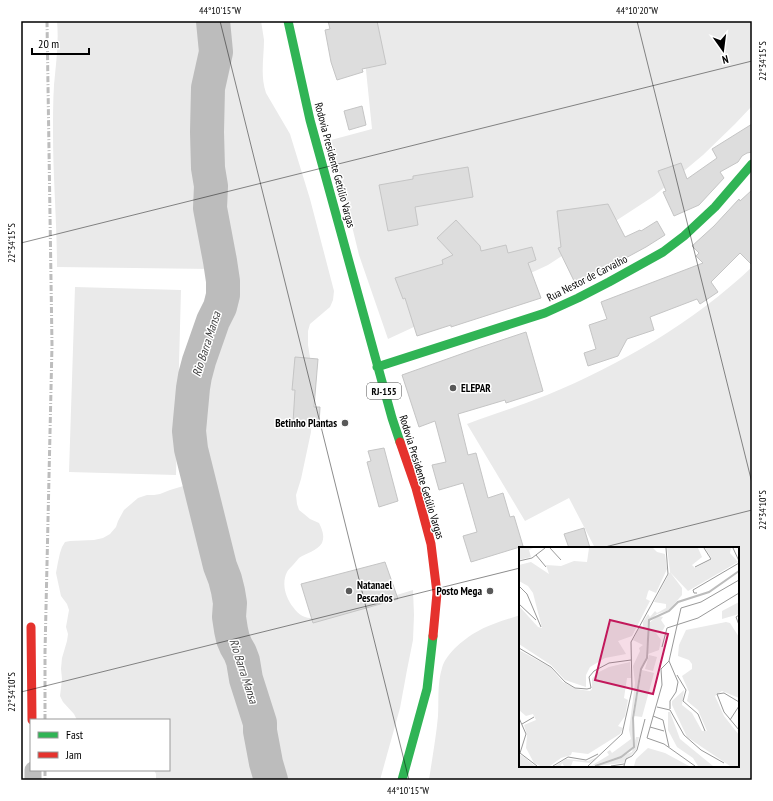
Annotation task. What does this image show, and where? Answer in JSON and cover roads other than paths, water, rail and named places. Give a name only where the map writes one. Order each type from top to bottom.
[{"type":"main road","name":"Rodovia Presidente Getúlio Vargas","points":[[288,21],[310,120],[377,367],[392,418],[416,488],[431,544],[437,592],[436,615],[427,689],[402,780]]},
{"type":"main road","name":"Rua Nestor de Carvalho","points":[[377,367],[538,315],[597,289],[672,246],[723,199],[752,164]]},
{"type":"main road","points":[[31,627],[32,719]]},
{"type":"waterway","name":"Rio Barra Mansa","points":[[213,21],[216,52],[208,88],[208,168],[211,186],[210,208],[223,281],[223,295],[195,376],[189,431],[191,449],[220,566],[228,591],[230,603],[229,617],[233,639],[243,661],[246,679],[260,723],[266,763],[271,780]]},
{"type":"railway","points":[[45,719],[45,652],[52,345],[47,21]]},
{"type":"railway","points":[[45,771],[45,780]]},
{"type":"place","name":"ELEPAR","points":[[453,388]]},
{"type":"place","name":"Betinho Plantas","points":[[345,423]]},
{"type":"place","name":"Natanael Pescados","points":[[349,591]]},
{"type":"place","name":"Posto Mega","points":[[490,591]]}]
